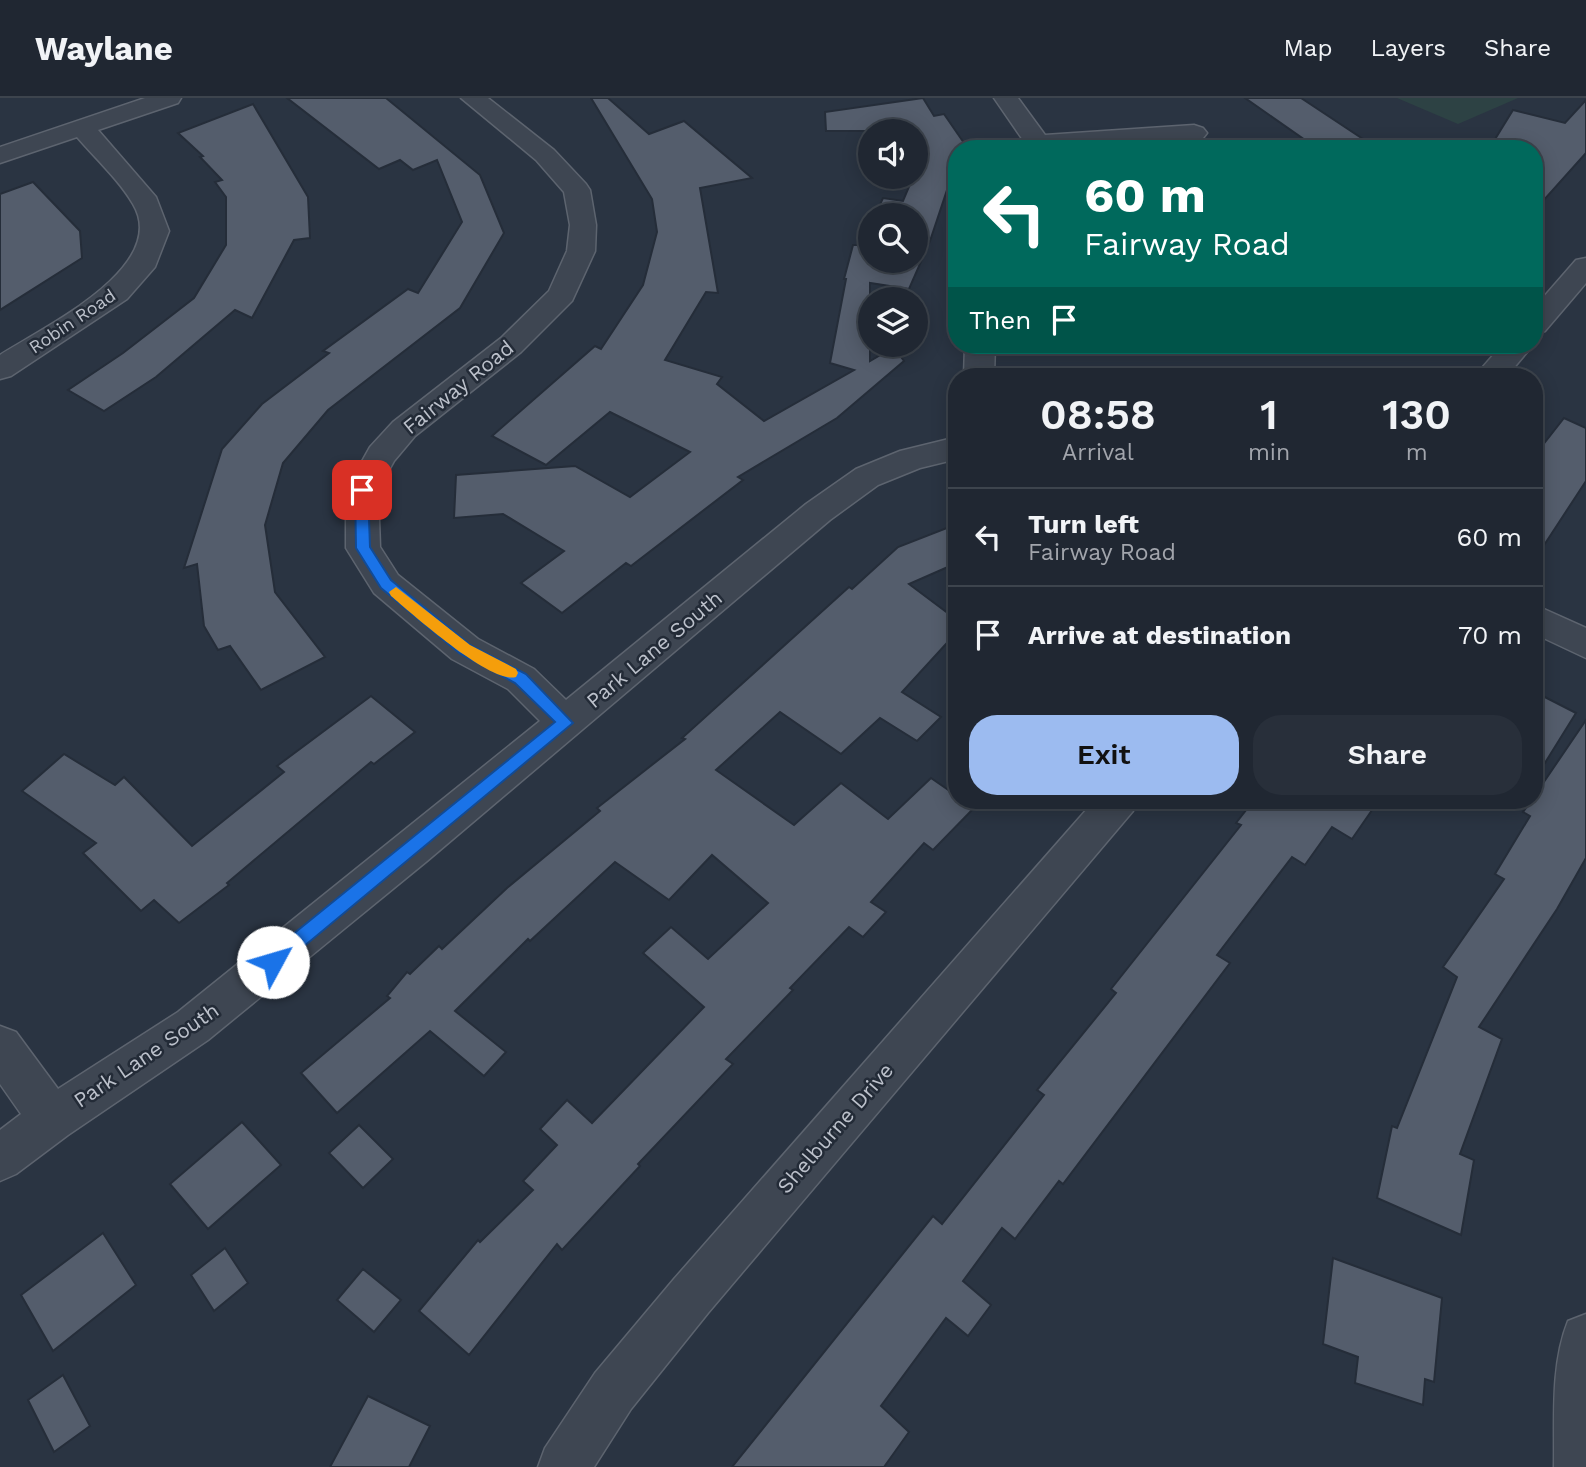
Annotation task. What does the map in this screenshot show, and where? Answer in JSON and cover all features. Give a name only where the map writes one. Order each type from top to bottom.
[{"type":"street","points":[[0,155],[169,98]]},
{"type":"street","name":"Fairway Road","points":[[473,98],[545,155],[577,190],[583,225],[581,251],[562,295],[511,345],[404,429],[381,455],[362,490],[363,548],[386,584],[465,649],[521,678],[566,723]]},
{"type":"street","points":[[1006,98],[1034,140]]},
{"type":"street","name":"Robin Road","points":[[0,369],[117,293],[141,267],[155,231],[147,203],[83,128]]},
{"type":"street","points":[[1105,140],[1194,132]]},
{"type":"street","points":[[1543,316],[1586,266]]},
{"type":"street","points":[[1497,368],[1510,354]]},
{"type":"street","name":"Park Lane South","points":[[0,1158],[52,1119],[193,1027],[566,723],[818,512],[867,477],[911,460],[948,450]]},
{"type":"street","points":[[1543,622],[1586,644]]},
{"type":"street","name":"Shelburne Drive","points":[[564,1467],[614,1391],[691,1296],[1111,809]]},
{"type":"street","points":[[0,1047],[52,1119]]},
{"type":"street","points":[[1580,1467],[1581,1387],[1586,1339]]},
{"type":"green space","points":[[1397,98],[1518,98],[1458,124]]},
{"type":"building","points":[[287,98],[386,98],[480,175],[504,233],[460,308],[328,410],[283,463],[265,525],[275,592],[325,657],[261,690],[230,646],[218,650],[204,626],[197,564],[184,568],[222,449],[262,404],[329,353],[323,351],[408,289],[418,293],[462,222],[437,160],[413,170],[400,160],[379,169]]},
{"type":"building","points":[[591,98],[608,98],[649,134],[684,121],[752,178],[700,188],[718,293],[706,292],[665,360],[722,377],[717,384],[764,421],[854,370],[830,363],[844,279],[853,245],[858,245],[858,273],[916,273],[910,287],[870,283],[870,287],[858,287],[858,357],[870,357],[870,361],[877,357],[901,357],[904,361],[837,418],[738,477],[743,480],[631,566],[626,563],[562,613],[521,583],[564,551],[503,514],[454,518],[456,475],[575,466],[630,497],[690,452],[610,412],[546,465],[492,436],[595,346],[601,349],[643,285],[657,232],[652,199]]},
{"type":"building","points":[[923,98],[934,116],[944,114],[962,140],[948,140],[948,187],[928,246],[928,203],[881,203],[883,198],[903,201],[908,189],[928,189],[928,119],[858,119],[858,131],[826,131],[825,112]]},
{"type":"building","points":[[1245,98],[1301,98],[1364,140],[1305,140]]},
{"type":"building","points":[[1586,100],[1586,153],[1543,201],[1543,140],[1495,140],[1513,110],[1565,123]]},
{"type":"building","points":[[253,104],[308,197],[310,238],[294,240],[252,318],[235,310],[156,377],[104,411],[68,390],[123,353],[194,298],[226,245],[226,197],[215,182],[222,180],[200,157],[203,156],[178,133]]},
{"type":"building","points":[[33,182],[80,231],[82,258],[0,310],[0,194]]},
{"type":"building","points":[[1564,418],[1586,428],[1586,481],[1543,547],[1543,445]]},
{"type":"building","points":[[948,528],[948,567],[909,584],[948,613],[948,642],[902,692],[941,717],[917,741],[880,718],[841,754],[780,712],[716,770],[794,825],[841,783],[888,819],[931,778],[948,790],[948,809],[973,809],[933,850],[924,843],[871,902],[886,912],[863,937],[849,927],[790,988],[793,990],[726,1059],[733,1064],[638,1164],[640,1166],[562,1250],[557,1244],[469,1355],[419,1311],[478,1240],[480,1242],[533,1190],[523,1181],[557,1145],[540,1129],[567,1100],[592,1123],[704,1007],[643,953],[671,927],[708,959],[768,903],[712,855],[669,900],[615,862],[530,941],[528,939],[455,1011],[506,1052],[484,1076],[430,1031],[337,1113],[301,1073],[390,998],[387,996],[407,972],[410,974],[439,946],[442,949],[507,888],[600,811],[597,808],[685,739],[682,738],[849,587],[852,589],[898,547]]},
{"type":"building","points":[[371,696],[415,732],[374,764],[371,762],[227,883],[229,885],[179,923],[154,900],[141,911],[83,853],[96,843],[22,791],[64,754],[115,785],[124,777],[192,846],[284,772],[277,766]]},
{"type":"building","points":[[1543,696],[1576,713],[1543,766]]},
{"type":"building","points":[[1586,720],[1586,858],[1557,909],[1479,1027],[1502,1039],[1460,1154],[1474,1160],[1461,1235],[1377,1198],[1392,1126],[1397,1128],[1457,977],[1443,967],[1504,879],[1495,874],[1530,816],[1523,812],[1525,809],[1543,809],[1543,783]]},
{"type":"building","points":[[1247,809],[1373,809],[1352,839],[1332,827],[1305,865],[1292,857],[1217,955],[1230,963],[1063,1184],[1059,1181],[1015,1239],[1002,1228],[963,1281],[991,1305],[968,1336],[946,1318],[881,1406],[909,1432],[884,1467],[732,1467],[933,1216],[942,1224],[1044,1095],[1037,1090],[1116,993],[1111,989],[1241,825],[1236,823]]},
{"type":"building","points":[[242,1122],[281,1165],[208,1229],[170,1184]]},
{"type":"building","points":[[359,1125],[393,1159],[363,1188],[329,1153]]},
{"type":"building","points":[[103,1233],[136,1285],[53,1351],[21,1295]]},
{"type":"building","points":[[225,1248],[248,1283],[214,1311],[191,1275]]},
{"type":"building","points":[[1333,1258],[1442,1298],[1434,1382],[1425,1379],[1423,1405],[1355,1383],[1358,1357],[1323,1344]]},
{"type":"building","points":[[363,1269],[401,1300],[374,1332],[337,1300]]},
{"type":"building","points":[[63,1375],[90,1426],[54,1452],[28,1400]]},
{"type":"building","points":[[368,1396],[430,1426],[409,1467],[330,1467]]},
{"type":"slow traffic","points":[[396,592],[465,649],[511,673]]},
{"type":"route","points":[[273,962],[566,723],[521,678],[465,649],[386,584],[363,548],[362,490]]}]
